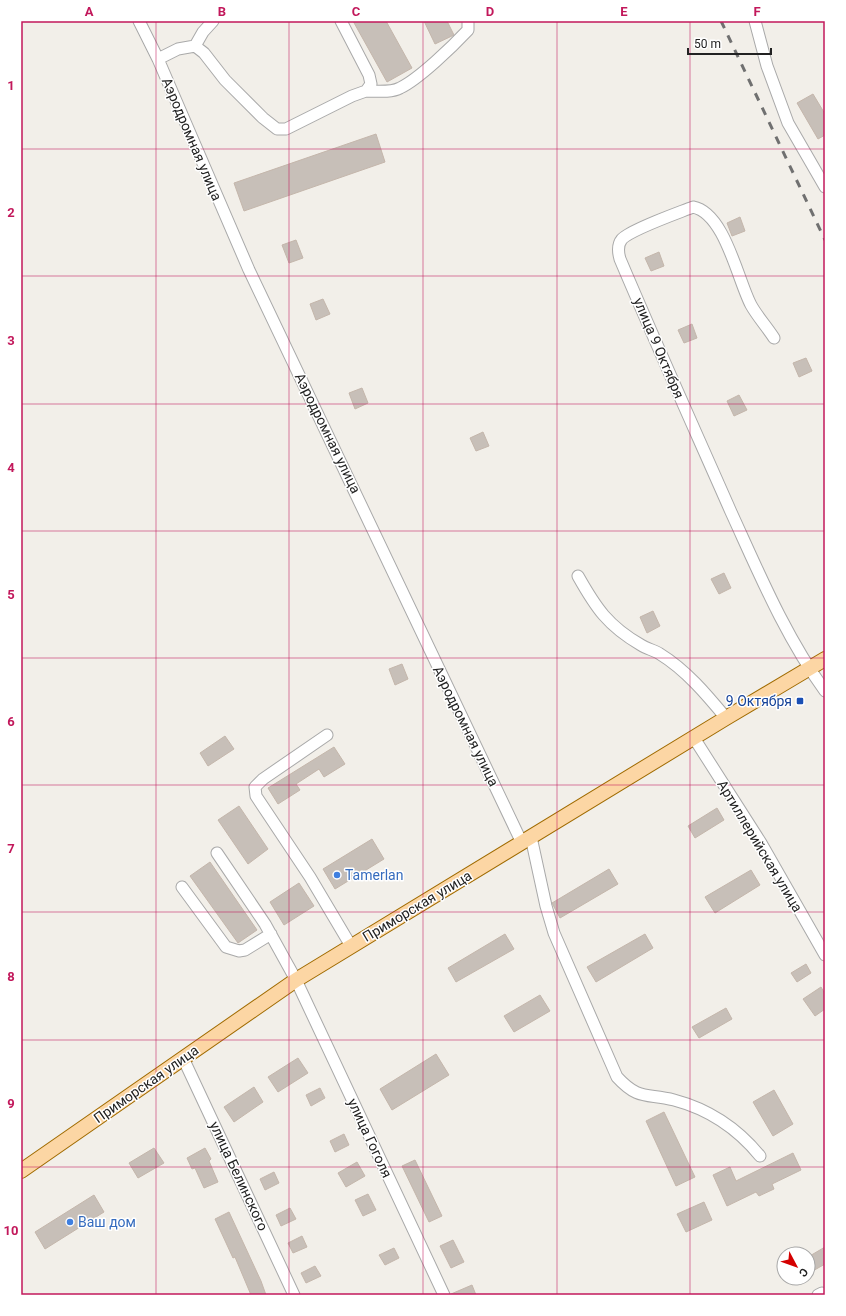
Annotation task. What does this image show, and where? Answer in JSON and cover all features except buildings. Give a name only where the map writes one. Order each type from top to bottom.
[{"type":"main road","name":"Приморская улица","points":[[21,1171],[296,980],[825,659]]},
{"type":"lane","name":"Аэродромная улица","points":[[139,21],[158,59],[249,270],[527,840],[554,933],[617,1077],[627,1088],[641,1095],[674,1100],[703,1111],[722,1121],[747,1140],[760,1156]]},
{"type":"lane","points":[[195,46],[203,32],[213,21]]},
{"type":"lane","points":[[341,21],[369,75],[371,84],[366,91]]},
{"type":"lane","points":[[158,59],[178,49],[195,46],[204,53],[225,80],[263,118],[277,129],[286,129],[352,96],[366,91],[399,89],[429,67],[460,38],[468,30],[468,21]]},
{"type":"lane","points":[[755,21],[767,66],[788,123],[825,187]]},
{"type":"lane","name":"улица 9 Октября","points":[[774,338],[751,305],[730,251],[721,233],[706,214],[698,208],[693,207],[632,233],[622,239],[618,252],[620,259],[678,394],[782,622],[809,669]]},
{"type":"lane","points":[[578,576],[593,603],[604,618],[617,630],[642,646],[660,654],[684,673],[696,684],[726,718]]},
{"type":"lane","points":[[809,669],[825,691]]},
{"type":"lane","points":[[327,735],[263,779],[255,787],[256,796],[310,877],[351,946]]},
{"type":"lane","name":"Артиллерийская улица","points":[[694,738],[761,843],[825,955]]},
{"type":"lane","name":"улица Гоголя","points":[[217,853],[271,934],[296,980],[444,1295]]},
{"type":"lane","points":[[182,887],[226,947],[239,951],[245,950],[271,934]]},
{"type":"lane","name":"улица Белинского","points":[[183,1058],[294,1295]]},
{"type":"railway","points":[[721,21],[825,240]]},
{"type":"place","name":"9 Октября","points":[[800,701]]},
{"type":"place","name":"Tamerlan","points":[[337,875]]},
{"type":"place","name":"Ваш дом","points":[[70,1222]]}]
